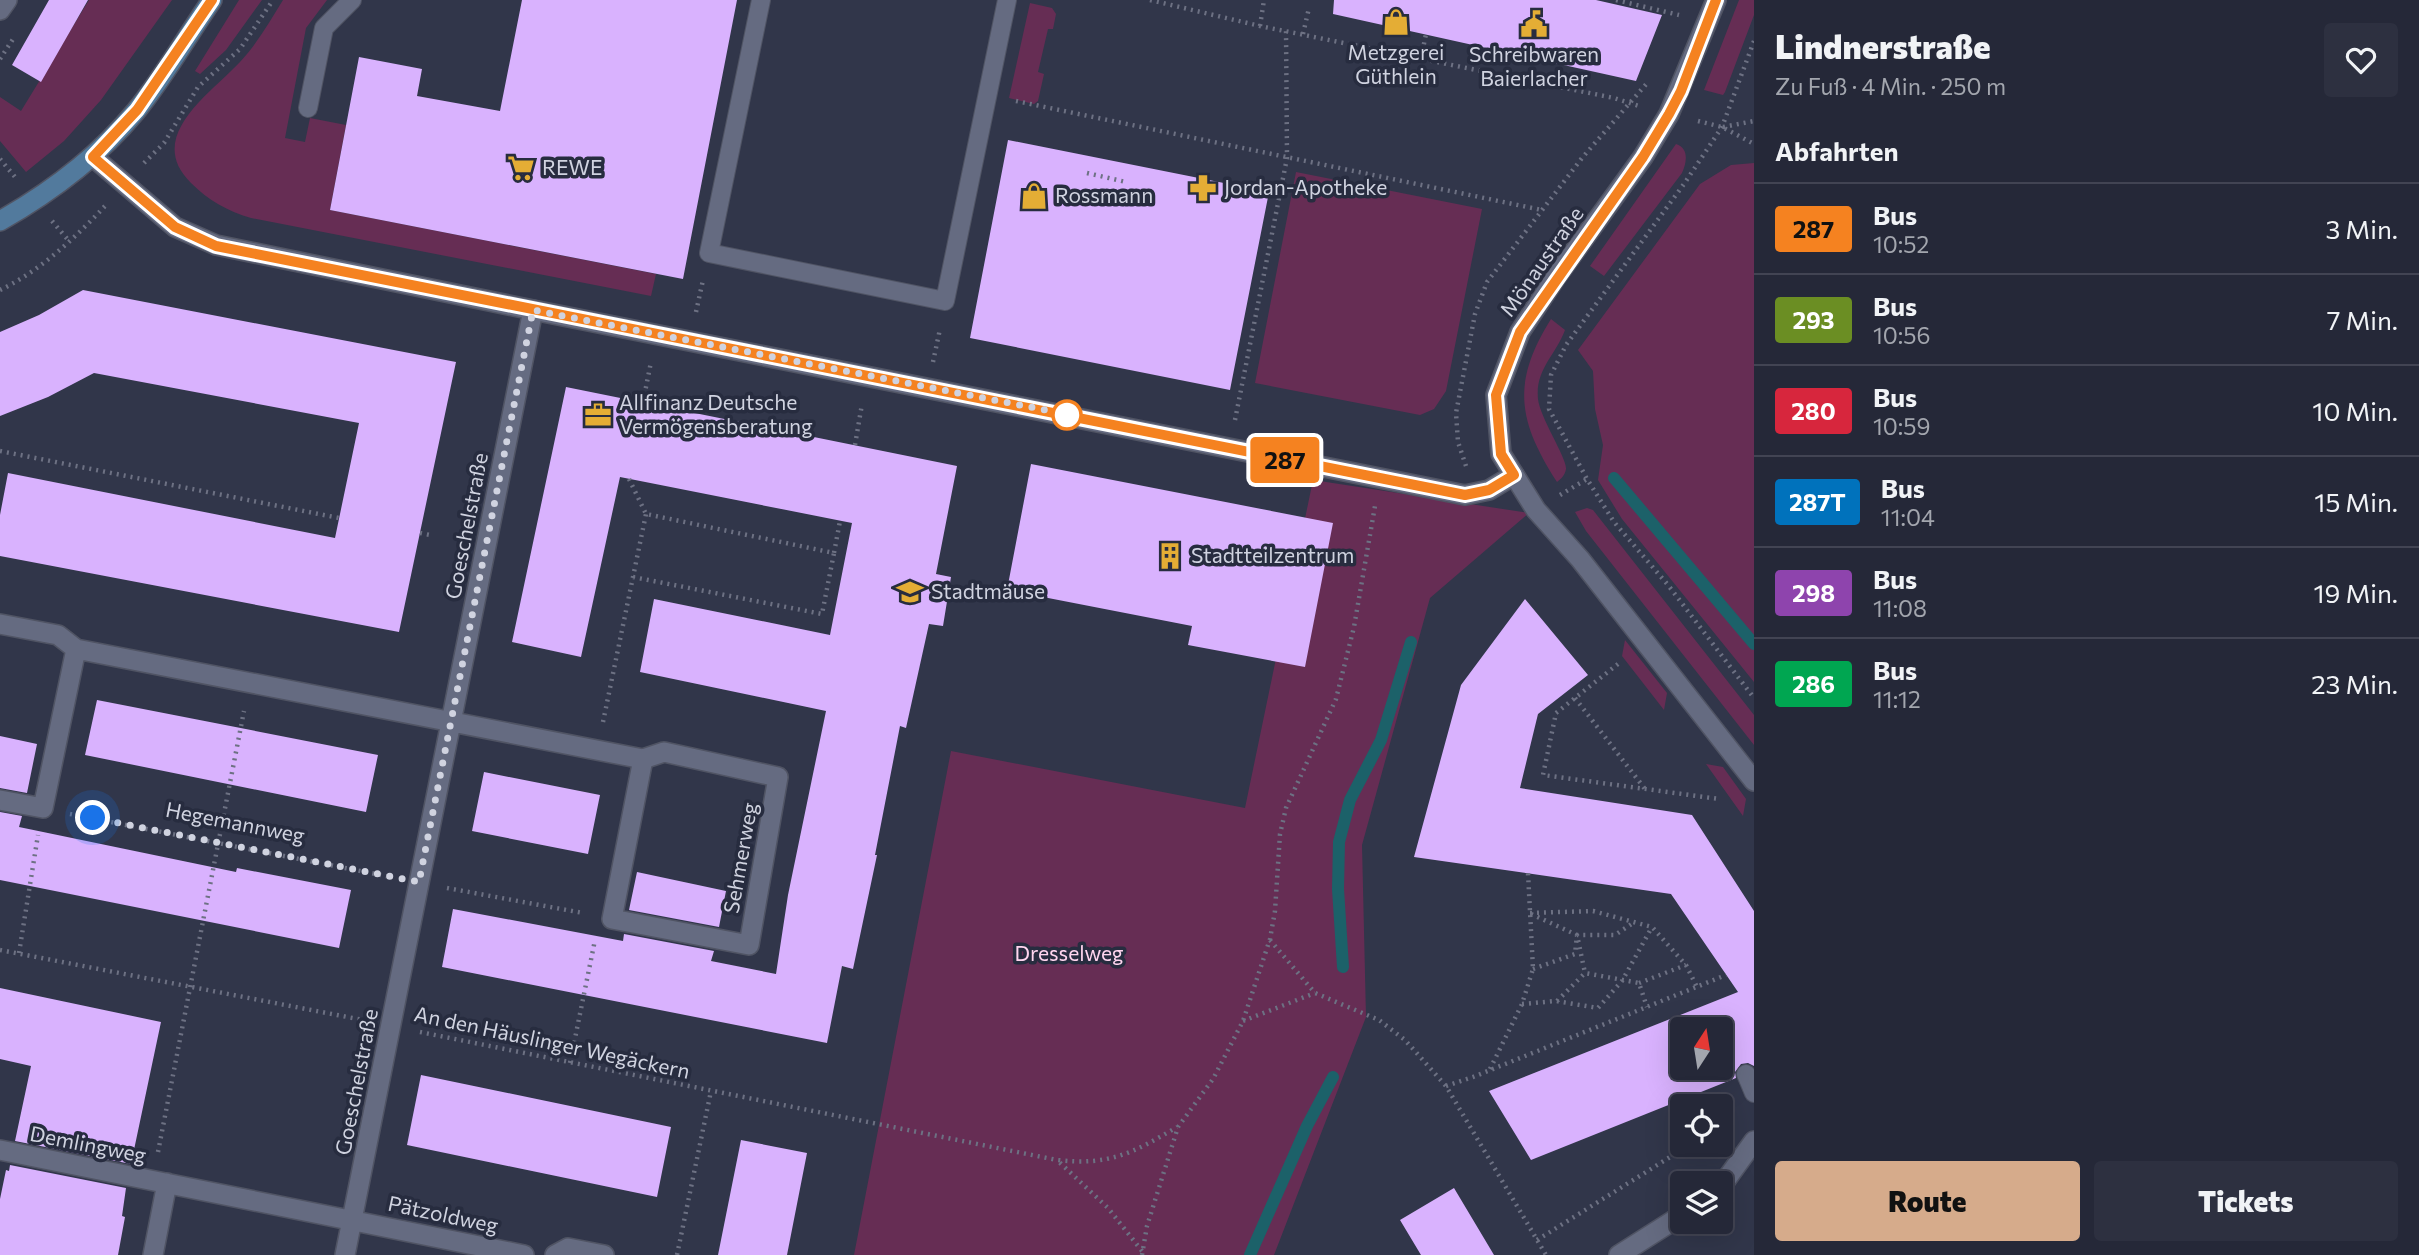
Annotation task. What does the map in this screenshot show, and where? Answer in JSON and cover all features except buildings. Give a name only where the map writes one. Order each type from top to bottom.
[{"type":"main road","points":[[0,221],[35,201],[93,157],[137,110],[212,0]]},
{"type":"street","points":[[0,10],[7,0]]},
{"type":"street","name":"Mönaustraße","points":[[1716,0],[1669,114],[1643,157],[1520,332],[1496,395],[1501,454],[1536,510],[1580,559],[1754,781]]},
{"type":"street","points":[[93,157],[175,227],[216,246],[1465,495],[1489,490],[1514,475]]},
{"type":"street","name":"Goeschelstraße","points":[[345,1255],[533,310]]},
{"type":"street","points":[[0,624],[58,635],[76,649],[452,720]]},
{"type":"street","points":[[0,800],[43,808],[76,649]]},
{"type":"street","name":"Sehmerweg","points":[[452,720],[643,759],[664,752],[778,777],[749,945],[606,918]]},
{"type":"street","points":[[606,918],[643,759]]},
{"type":"street","points":[[1732,1171],[1754,1141]]},
{"type":"street","name":"Demlingweg","points":[[0,1150],[160,1182]]},
{"type":"street","points":[[153,1255],[160,1182],[352,1220]]},
{"type":"street","name":"Pätzoldweg","points":[[352,1220],[524,1255]]},
{"type":"street","points":[[1627,1253],[1670,1223]]},
{"type":"street","points":[[555,1255],[568,1248],[604,1255]]},
{"type":"lane","points":[[308,108],[324,28],[352,0]]},
{"type":"lane","points":[[761,0],[709,253],[945,301],[1007,0]]},
{"type":"lane","points":[[1746,1074],[1754,1093]]},
{"type":"path","points":[[0,290],[18,281],[69,242],[125,185],[164,143],[198,87],[240,48],[273,0]]},
{"type":"path","points":[[1150,0],[1260,26],[1614,98],[1669,114]]},
{"type":"path","points":[[1260,26],[1264,0]]},
{"type":"path","points":[[1616,0],[1707,22]]},
{"type":"path","points":[[1303,34],[1309,8]]},
{"type":"path","points":[[1230,449],[1287,158],[1286,30]]},
{"type":"path","points":[[1421,58],[1426,34]]},
{"type":"path","points":[[1754,41],[1722,127],[1684,184],[1566,345],[1551,376],[1549,409],[1587,480],[1614,522],[1668,584],[1754,698]]},
{"type":"path","points":[[987,96],[1542,210]]},
{"type":"path","points":[[1722,127],[1754,121]]},
{"type":"path","points":[[1722,127],[1754,144]]},
{"type":"path","points":[[1087,173],[1126,182]]},
{"type":"path","points":[[690,341],[709,253]]},
{"type":"path","points":[[928,388],[945,301]]},
{"type":"path","points":[[643,402],[657,334]]},
{"type":"path","points":[[855,445],[868,376]]},
{"type":"path","points":[[0,451],[339,517]]},
{"type":"path","points":[[1142,1253],[1178,1127],[1213,1079],[1243,1021],[1270,939],[1283,821],[1297,780],[1336,699],[1346,664],[1379,478]]},
{"type":"path","points":[[597,750],[646,514],[629,479]]},
{"type":"path","points":[[646,514],[834,553]]},
{"type":"path","points":[[633,577],[822,614],[840,521]]},
{"type":"path","points":[[420,533],[430,535]]},
{"type":"path","points":[[1618,664],[1556,713],[1543,775],[1719,799]]},
{"type":"path","points":[[160,1182],[191,988],[249,682]]},
{"type":"path","points":[[1575,698],[1645,789]]},
{"type":"path","points":[[19,953],[43,808]]},
{"type":"path","name":"Hegemannweg","points":[[43,808],[419,882]]},
{"type":"path","points":[[1490,1069],[1522,1004],[1533,969],[1528,873]]},
{"type":"path","points":[[419,882],[606,918],[570,1063]]},
{"type":"path","points":[[1530,913],[1593,911],[1652,927],[1686,965],[1697,987]]},
{"type":"path","points":[[1530,913],[1577,935],[1615,935],[1634,922]]},
{"type":"path","points":[[1522,1004],[1556,1001],[1598,1008],[1622,981],[1652,927]]},
{"type":"path","points":[[1533,969],[1575,954],[1577,935]]},
{"type":"path","points":[[1577,935],[1585,973]]},
{"type":"path","points":[[1270,939],[1315,993],[1379,1020],[1405,1040],[1446,1086],[1546,1255]]},
{"type":"path","name":"An den Häuslinger Wegäckern","points":[[0,950],[1057,1160],[1088,1163],[1116,1158],[1139,1149],[1178,1127]]},
{"type":"path","points":[[1585,973],[1639,983],[1686,965]]},
{"type":"path","points":[[1556,1001],[1585,973]]},
{"type":"path","points":[[1446,1086],[1726,975]]},
{"type":"path","points":[[1639,983],[1647,1007]]},
{"type":"path","points":[[1243,1021],[1315,993]]},
{"type":"path","points":[[677,1255],[711,1091]]},
{"type":"path","points":[[1537,1240],[1670,1157]]},
{"type":"path","points":[[1057,1160],[1108,1208],[1142,1253]]},
{"type":"green space","points":[[89,0],[172,0],[101,100],[64,141],[26,172],[0,141],[0,97],[21,111]]},
{"type":"green space","points":[[239,0],[262,0],[226,50],[200,74],[195,71]]},
{"type":"green space","points":[[283,0],[327,0],[306,28],[285,138],[305,142],[310,118],[346,125],[330,210],[656,274],[651,296],[251,218],[204,195],[178,166],[175,149],[178,133],[199,102],[252,48]]},
{"type":"green space","points":[[1739,0],[1754,0],[1754,15],[1725,92],[1723,95],[1704,90]]},
{"type":"green space","points":[[1030,3],[1052,8],[1056,14],[1053,29],[1048,29],[1038,72],[1044,74],[1038,101],[1034,104],[1009,98]]},
{"type":"green space","points":[[1676,144],[1683,149],[1686,156],[1682,173],[1604,276],[1590,266]]},
{"type":"green space","points":[[1754,163],[1754,682],[1622,519],[1598,480],[1603,445],[1595,409],[1593,371],[1578,350],[1700,184],[1731,165]]},
{"type":"green space","points":[[1296,172],[1482,209],[1446,391],[1434,409],[1420,415],[1255,383]]},
{"type":"green space","points":[[1551,319],[1565,330],[1543,371],[1538,399],[1565,464],[1565,473],[1557,482],[1534,440],[1524,402],[1530,363]]},
{"type":"green space","name":"Dresselweg","points":[[1313,480],[1529,513],[1430,598],[1362,845],[1366,1017],[1274,1255],[854,1255],[951,751],[1245,808]]},
{"type":"green space","points":[[1587,508],[1593,510],[1754,715],[1754,745],[1586,531],[1575,512]]},
{"type":"green space","points":[[1625,640],[1667,693],[1664,710],[1622,656]]},
{"type":"green space","points":[[1706,764],[1723,767],[1746,799],[1743,816]]},
{"type":"waterway","points":[[1614,478],[1754,644]]},
{"type":"waterway","points":[[1343,967],[1338,889],[1339,842],[1350,800],[1381,740],[1411,642]]},
{"type":"waterway","points":[[1250,1255],[1307,1126],[1333,1077]]},
{"type":"bus line","name":"287","points":[[212,0],[137,110],[93,157],[175,227],[216,246],[1465,495],[1489,490],[1514,475],[1501,454],[1496,395],[1520,332],[1556,277],[1643,157],[1669,114],[1681,91],[1716,0]]},
{"type":"place","name":"Metzgerei Güthlein","points":[[1396,22]]},
{"type":"place","name":"Schreibwaren Baierlacher","points":[[1534,24]]},
{"type":"place","name":"REWE","points":[[521,168]]},
{"type":"place","name":"Jordan-Apotheke","points":[[1203,188]]},
{"type":"place","name":"Rossmann","points":[[1034,196]]},
{"type":"place","name":"Allfinanz Deutsche Vermögensberatung","points":[[598,415]]},
{"type":"place","name":"Stadtteilzentrum","points":[[1170,556]]},
{"type":"place","name":"Stadtmäuse","points":[[910,592]]},
{"type":"route","points":[[93,818],[419,882],[533,310],[1071,415],[1067,415]]}]
